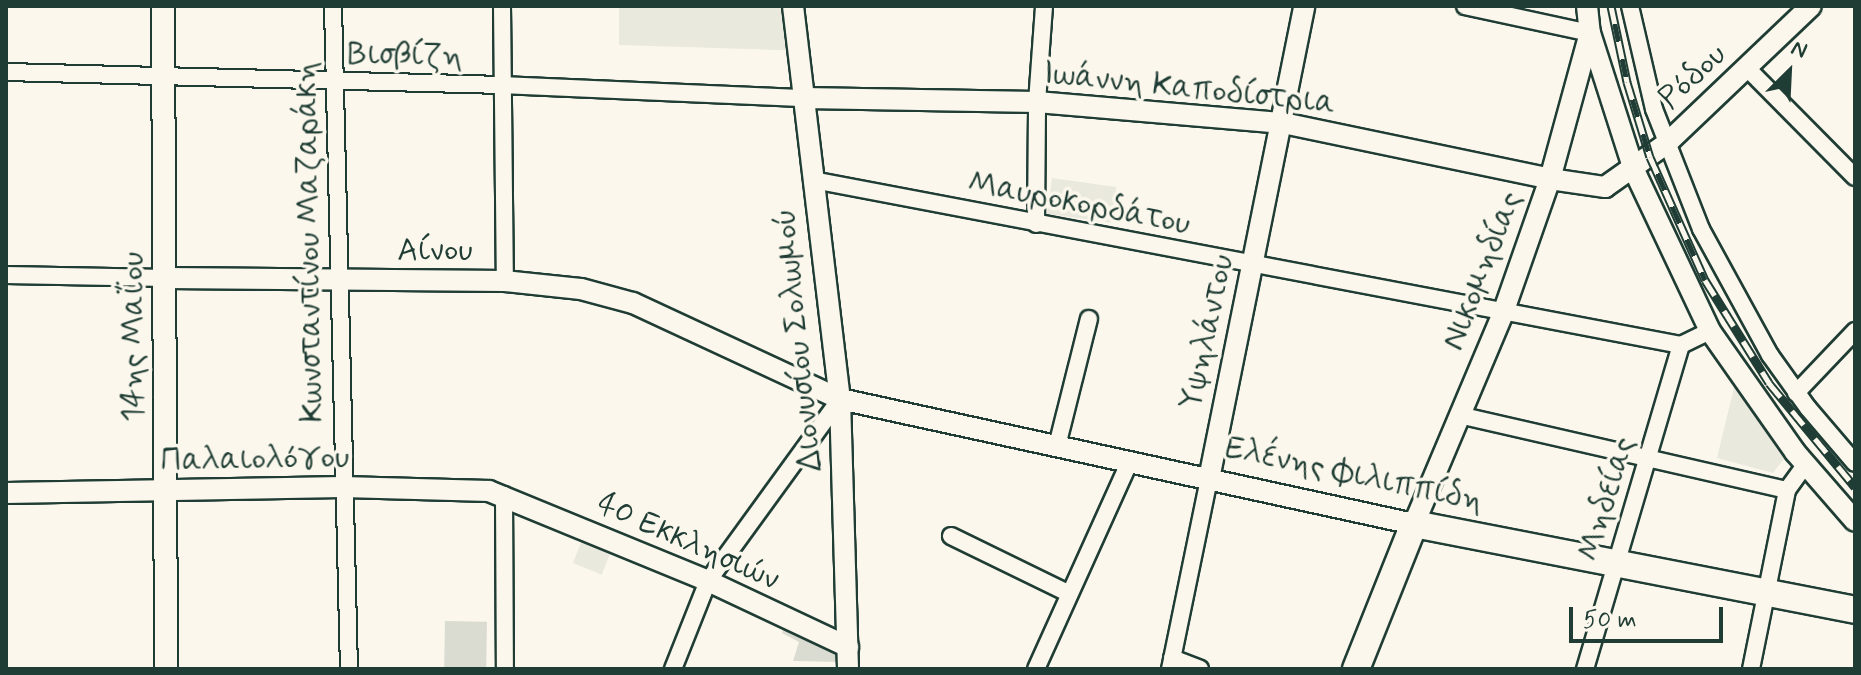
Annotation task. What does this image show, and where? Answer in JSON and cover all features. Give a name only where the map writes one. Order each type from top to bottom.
[{"type":"main road","name":"14ης Μαΐου","points":[[163,6],[167,278],[164,492],[166,669]]},
{"type":"main road","name":"Ελένης Φιλιππίδη","points":[[1414,524],[1855,610]]},
{"type":"main road","points":[[1356,669],[1414,524]]},
{"type":"street","name":"Κωνσταντίνου Μαζαράκη","points":[[333,6],[349,669]]},
{"type":"street","points":[[502,6],[505,281]]},
{"type":"street","name":"Διονυσίου Σολωμού","points":[[793,6],[840,399],[848,669]]},
{"type":"street","points":[[1036,224],[1037,102],[1044,6]]},
{"type":"street","name":"Υψηλάντου","points":[[1171,664],[1283,123],[1304,6]]},
{"type":"street","points":[[1465,6],[1590,33]]},
{"type":"street","points":[[1587,6],[1590,33],[1650,157],[1710,331],[1805,465],[1855,521]]},
{"type":"street","points":[[1630,6],[1648,87],[1650,157],[1701,229],[1730,288],[1796,393],[1855,463]]},
{"type":"street","name":"Ρόδου","points":[[1650,157],[1811,6]]},
{"type":"street","name":"Νικομηδίας","points":[[1414,524],[1503,313],[1550,179],[1590,33]]},
{"type":"street","points":[[1747,68],[1855,177]]},
{"type":"street","name":"Βισβίζη","points":[[6,72],[503,85],[804,98]]},
{"type":"street","name":"Ιωάννη Καποδίστρια","points":[[804,98],[1037,102],[1283,123],[1550,179],[1605,187],[1650,157]]},
{"type":"street","name":"Μαυροκορδάτου","points":[[813,180],[1681,345]]},
{"type":"street","name":"Αίνου","points":[[6,275],[505,281],[560,285],[611,295],[685,325],[840,399]]},
{"type":"street","points":[[1057,446],[1089,319]]},
{"type":"street","points":[[1681,345],[1710,331]]},
{"type":"street","points":[[1796,393],[1855,331]]},
{"type":"street","name":"Μηδείας","points":[[1585,669],[1681,345]]},
{"type":"street","points":[[673,669],[708,581],[840,399]]},
{"type":"street","name":"Ελένης Φιλιππίδη","points":[[840,399],[1414,524]]},
{"type":"street","points":[[1459,415],[1787,490]]},
{"type":"street","points":[[1036,669],[1130,461]]},
{"type":"street","points":[[1751,669],[1769,593],[1787,490],[1805,465]]},
{"type":"street","name":"Παλαιολόγου","points":[[6,493],[462,487],[504,495]]},
{"type":"street","points":[[504,495],[505,669]]},
{"type":"street","name":"40 Εκκλησιών","points":[[504,495],[708,581],[848,647]]},
{"type":"street","points":[[951,536],[1070,594]]},
{"type":"street","points":[[1171,664],[1200,669]]},
{"type":"shaded area","points":[[619,6],[803,6],[809,51],[619,45]]},
{"type":"shaded area","points":[[1052,178],[1116,187],[1111,223],[1047,214]]},
{"type":"shaded area","points":[[1737,375],[1789,452],[1773,473],[1717,458]]},
{"type":"shaded area","points":[[583,538],[612,550],[602,575],[573,563]]},
{"type":"shaded area","points":[[445,621],[487,622],[486,669],[444,669]]},
{"type":"shaded area","points":[[785,625],[841,650],[839,662],[793,661],[799,642],[782,633]]},
{"type":"railway","points":[[1611,6],[1627,82],[1650,157],[1705,280],[1769,383],[1855,487]]}]
